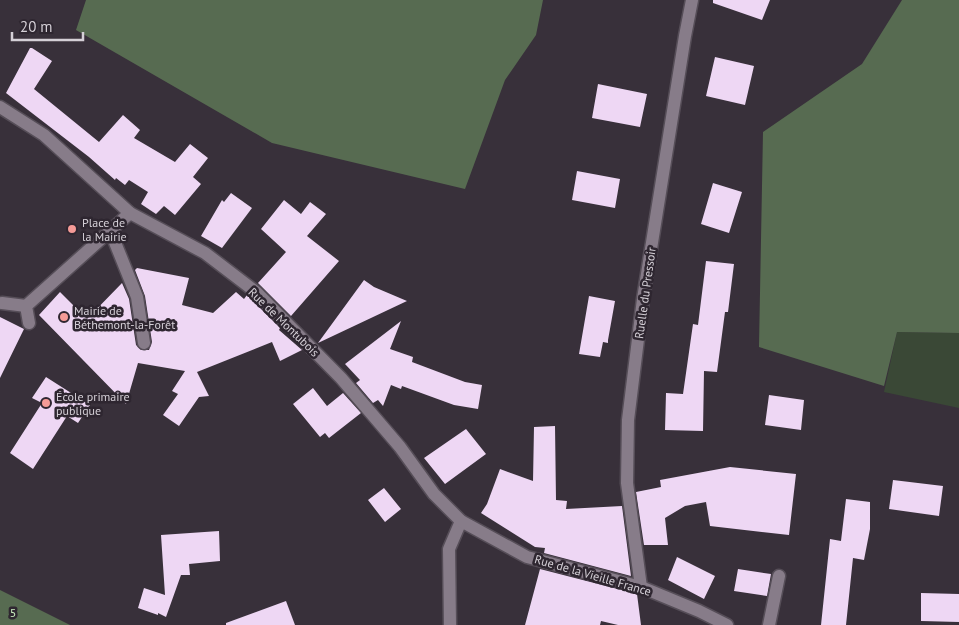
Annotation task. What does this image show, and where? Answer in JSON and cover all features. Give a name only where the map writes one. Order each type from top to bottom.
[{"type":"street","name":"Ruelle du Pressoir","points":[[641,588],[626,483],[628,420],[643,299],[692,0]]},
{"type":"street","name":"Rue de Montubois","points":[[0,108],[44,135],[130,213],[205,253],[256,292],[341,378],[400,447],[434,494],[461,521]]},
{"type":"street","points":[[2,303],[26,306],[130,213]]},
{"type":"street","points":[[110,230],[137,297],[144,343]]},
{"type":"street","points":[[26,306],[28,323]]},
{"type":"street","name":"Rue de la Vieille France","points":[[461,521],[527,557],[641,588],[699,611],[727,625]]},
{"type":"street","points":[[450,625],[449,549],[461,521]]},
{"type":"street","points":[[769,625],[780,576]]},
{"type":"green space","points":[[86,0],[543,0],[536,35],[505,80],[465,189],[272,143],[76,30]]},
{"type":"green space","points":[[902,0],[959,0],[959,333],[897,332],[884,386],[759,347],[763,132],[862,64]]},
{"type":"green space","points":[[897,332],[959,333],[959,408],[884,392]]},
{"type":"green space","name":"5","points":[[0,590],[70,625],[0,625]]},
{"type":"building","points":[[713,0],[770,0],[762,20],[713,3]]},
{"type":"building","points":[[30,48],[52,61],[34,89],[99,142],[123,115],[140,130],[134,138],[175,162],[190,144],[208,158],[193,177],[201,184],[175,215],[164,206],[156,214],[141,204],[148,192],[129,180],[125,185],[116,178],[115,180],[89,157],[6,93]]},
{"type":"building","points":[[715,57],[754,66],[745,105],[706,96]]},
{"type":"building","points":[[598,84],[647,94],[640,127],[592,118]]},
{"type":"building","points":[[577,171],[620,179],[615,208],[572,200]]},
{"type":"building","points":[[713,183],[742,192],[729,233],[701,224]]},
{"type":"building","points":[[231,193],[252,208],[222,248],[201,236],[222,200],[224,202]]},
{"type":"building","points":[[284,200],[301,214],[310,202],[326,214],[307,236],[339,261],[291,316],[258,283],[286,252],[261,229]]},
{"type":"building","points":[[706,261],[734,264],[728,312],[725,312],[717,372],[704,371],[703,431],[665,430],[666,393],[683,394],[693,324],[698,325]]},
{"type":"building","points":[[137,268],[189,278],[182,305],[213,313],[236,292],[244,299],[247,295],[280,328],[279,330],[302,350],[280,361],[272,342],[197,372],[209,396],[199,397],[179,426],[163,415],[178,394],[172,391],[185,371],[138,363],[126,404],[39,315],[60,292],[87,319],[122,283],[129,299],[136,345],[141,350],[149,350],[152,342],[145,296],[135,270]]},
{"type":"building","points":[[364,280],[374,287],[407,301],[318,343]]},
{"type":"building","points":[[589,296],[615,301],[608,343],[603,342],[600,357],[579,354]]},
{"type":"building","points":[[0,317],[24,329],[0,378]]},
{"type":"building","points":[[401,321],[390,349],[413,357],[412,362],[465,382],[482,385],[478,409],[454,405],[402,386],[401,389],[391,385],[383,406],[378,400],[373,403],[356,383],[360,380],[345,364]]},
{"type":"building","points":[[46,377],[90,405],[78,423],[67,416],[33,469],[10,453],[42,403],[32,398]]},
{"type":"building","points":[[313,388],[327,406],[343,393],[361,413],[329,438],[325,433],[320,437],[293,404]]},
{"type":"building","points":[[769,395],[804,400],[801,430],[765,425]]},
{"type":"building","points":[[555,426],[556,500],[567,501],[566,509],[622,506],[631,576],[544,553],[545,548],[535,547],[481,513],[487,504],[500,469],[533,481],[534,427]]},
{"type":"building","points":[[466,429],[486,454],[445,484],[424,458]]},
{"type":"building","points":[[730,467],[796,474],[789,535],[710,526],[706,502],[685,506],[665,518],[668,545],[644,545],[636,492],[661,487],[660,480]]},
{"type":"building","points":[[893,480],[943,486],[939,516],[889,509]]},
{"type":"building","points":[[384,488],[401,509],[385,522],[368,500]]},
{"type":"building","points":[[846,499],[870,502],[870,529],[864,560],[853,558],[846,625],[821,625],[830,539],[841,541]]},
{"type":"building","points":[[219,531],[220,561],[189,564],[190,575],[181,575],[166,617],[138,608],[144,588],[165,595],[161,535]]},
{"type":"building","points":[[677,557],[715,576],[704,599],[668,580]]},
{"type":"building","points":[[540,569],[637,594],[641,625],[618,625],[601,621],[600,625],[525,625]]},
{"type":"building","points":[[738,569],[771,574],[767,596],[734,591]]},
{"type":"building","points":[[921,593],[959,594],[959,622],[921,621]]},
{"type":"building","points":[[286,601],[295,625],[226,625],[226,623]]},
{"type":"place","name":"Place de la Mairie","points":[[72,229]]},
{"type":"place","name":"Mairie de Béthemont-la-Forêt","points":[[64,317]]},
{"type":"place","name":"École primaire publique","points":[[46,403]]}]
